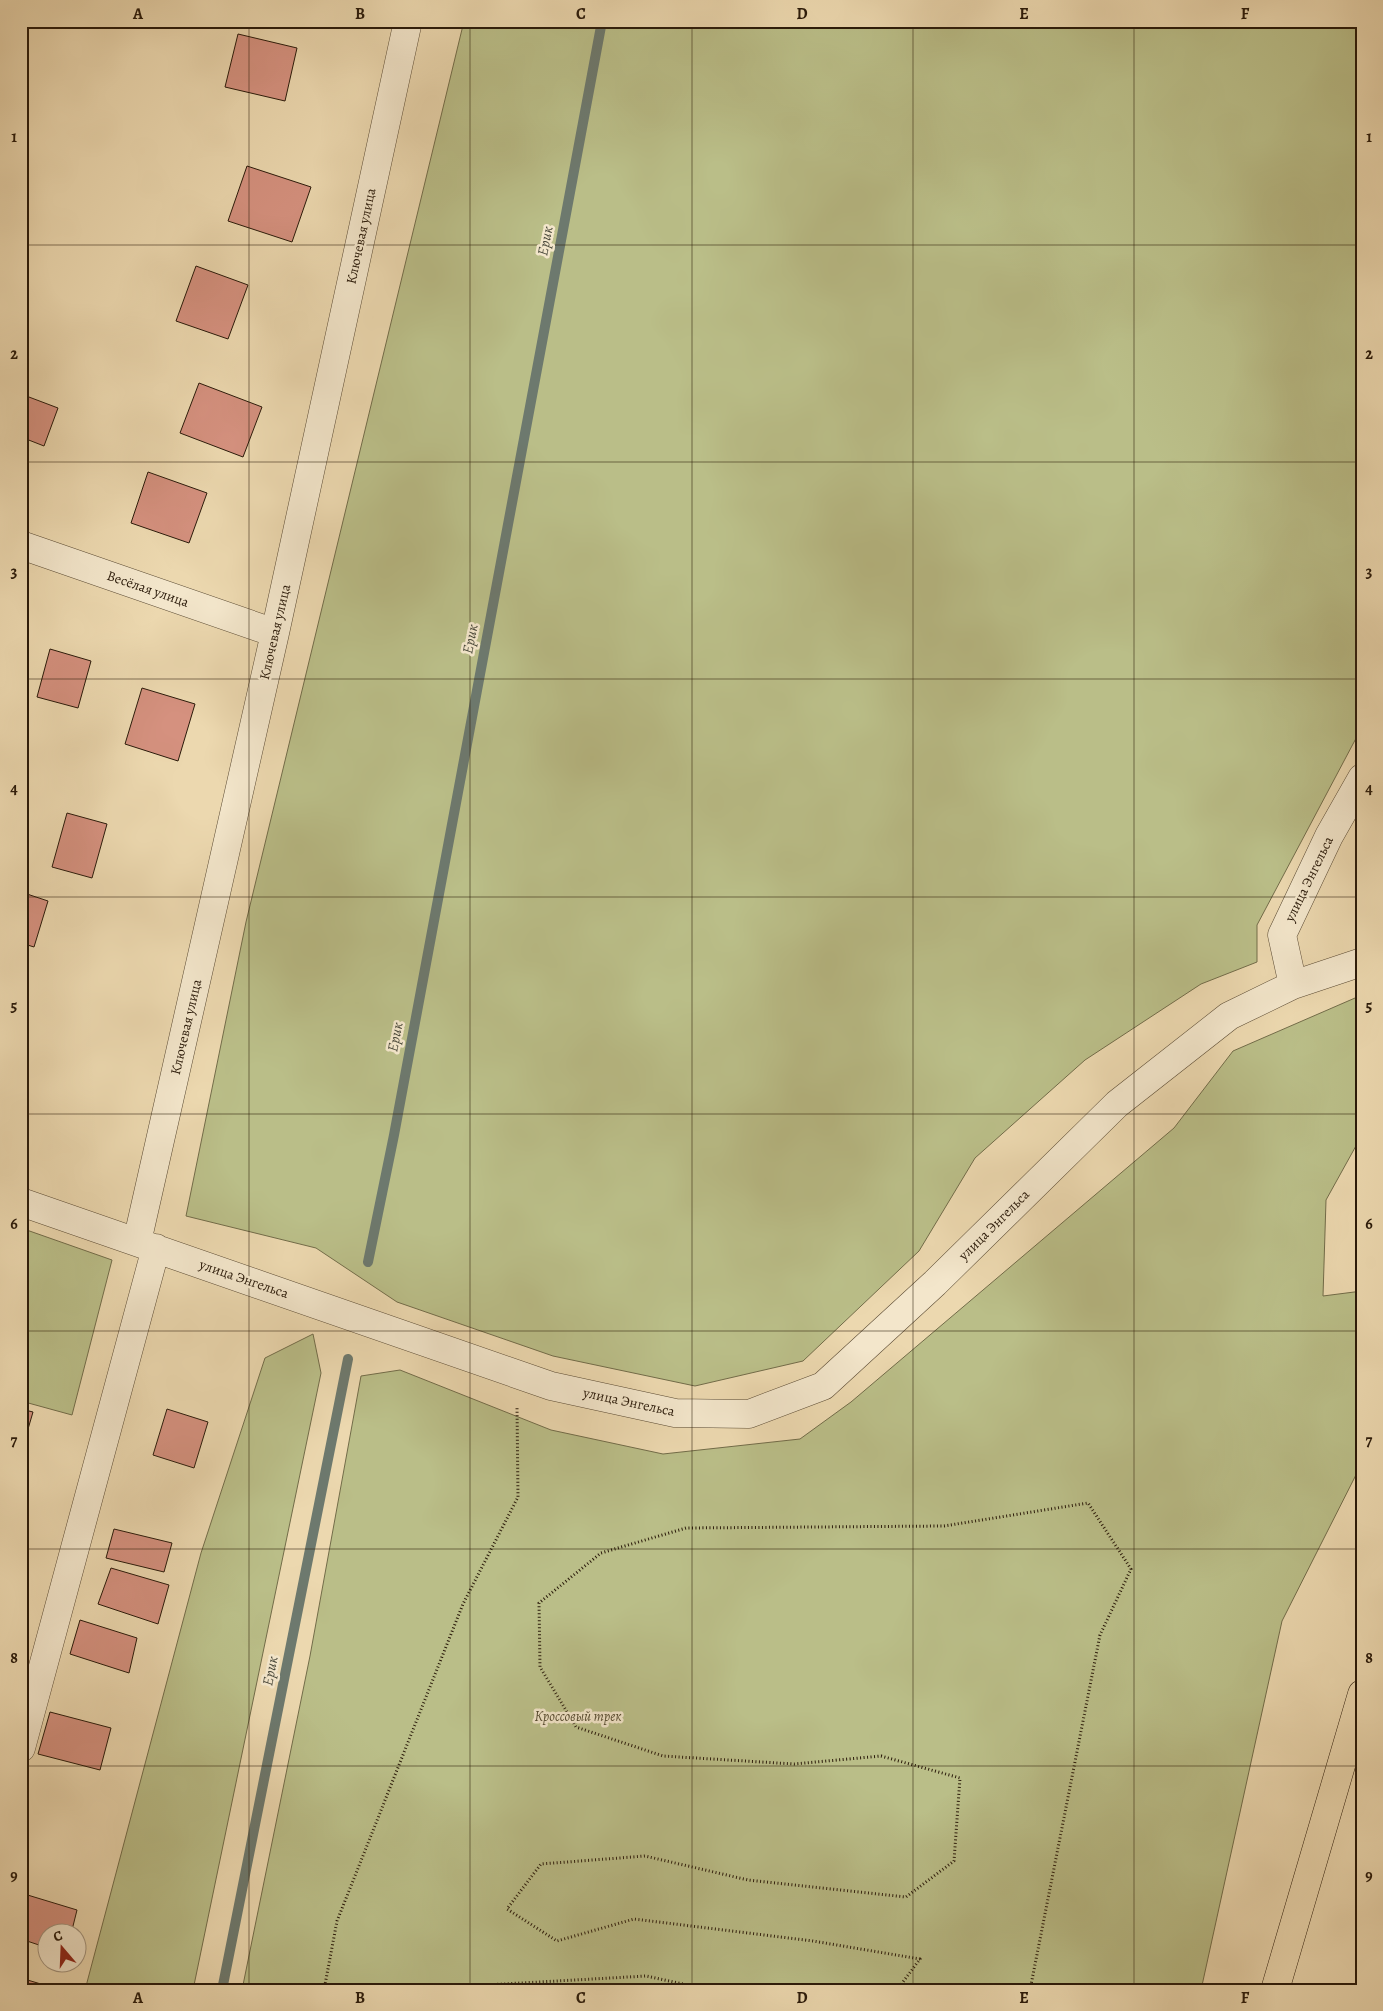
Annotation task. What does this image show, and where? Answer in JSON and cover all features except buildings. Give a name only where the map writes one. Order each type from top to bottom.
[{"type":"highway","points":[[1275,1990],[1362,1694]]},
{"type":"street","name":"Ключевая улица","points":[[21,1748],[147,1245],[275,633],[408,21]]},
{"type":"street","name":"Весёлая улица","points":[[21,546],[275,633]]},
{"type":"street","name":"улица Энгельса","points":[[1293,985],[1282,935],[1329,836],[1362,778]]},
{"type":"street","name":"улица Энгельса","points":[[21,1202],[550,1386],[675,1413],[749,1414],[823,1386],[935,1283],[1117,1104],[1229,1016],[1293,985],[1362,962]]},
{"type":"path","points":[[324,1990],[337,1920],[463,1604],[518,1497],[516,1374]]},
{"type":"path","points":[[897,1990],[920,1959],[813,1941],[634,1919],[557,1941],[507,1909],[541,1864],[645,1856],[748,1880],[906,1897],[954,1861],[960,1778],[880,1756],[794,1764],[663,1756],[576,1727],[540,1667],[539,1603],[601,1553],[686,1528],[944,1526],[1088,1503],[1131,1569],[1100,1635],[1030,1990]]},
{"type":"path","points":[[464,1990],[468,1986],[646,1976],[710,1990]]},
{"type":"green space","points":[[464,21],[1362,21],[1362,727],[1257,925],[1257,962],[1201,984],[1085,1060],[975,1158],[919,1251],[803,1361],[695,1386],[553,1356],[397,1302],[316,1248],[186,1216],[246,922]]},
{"type":"green space","name":"Кроссовый трек","points":[[1355,998],[1362,998],[1362,1135],[1326,1200],[1323,1296],[1362,1291],[1362,1463],[1282,1621],[1201,1990],[242,1990],[310,1656],[361,1376],[400,1370],[551,1430],[663,1454],[800,1439],[851,1402],[1174,1128],[1233,1051]]},
{"type":"green space","points":[[21,1228],[112,1260],[72,1415],[21,1401]]},
{"type":"green space","points":[[313,1334],[321,1373],[193,1990],[85,1990],[201,1553],[265,1358]]},
{"type":"waterway","name":"Ерик","points":[[368,1262],[394,1135],[602,21]]},
{"type":"waterway","name":"Ерик","points":[[222,1990],[348,1359]]}]
